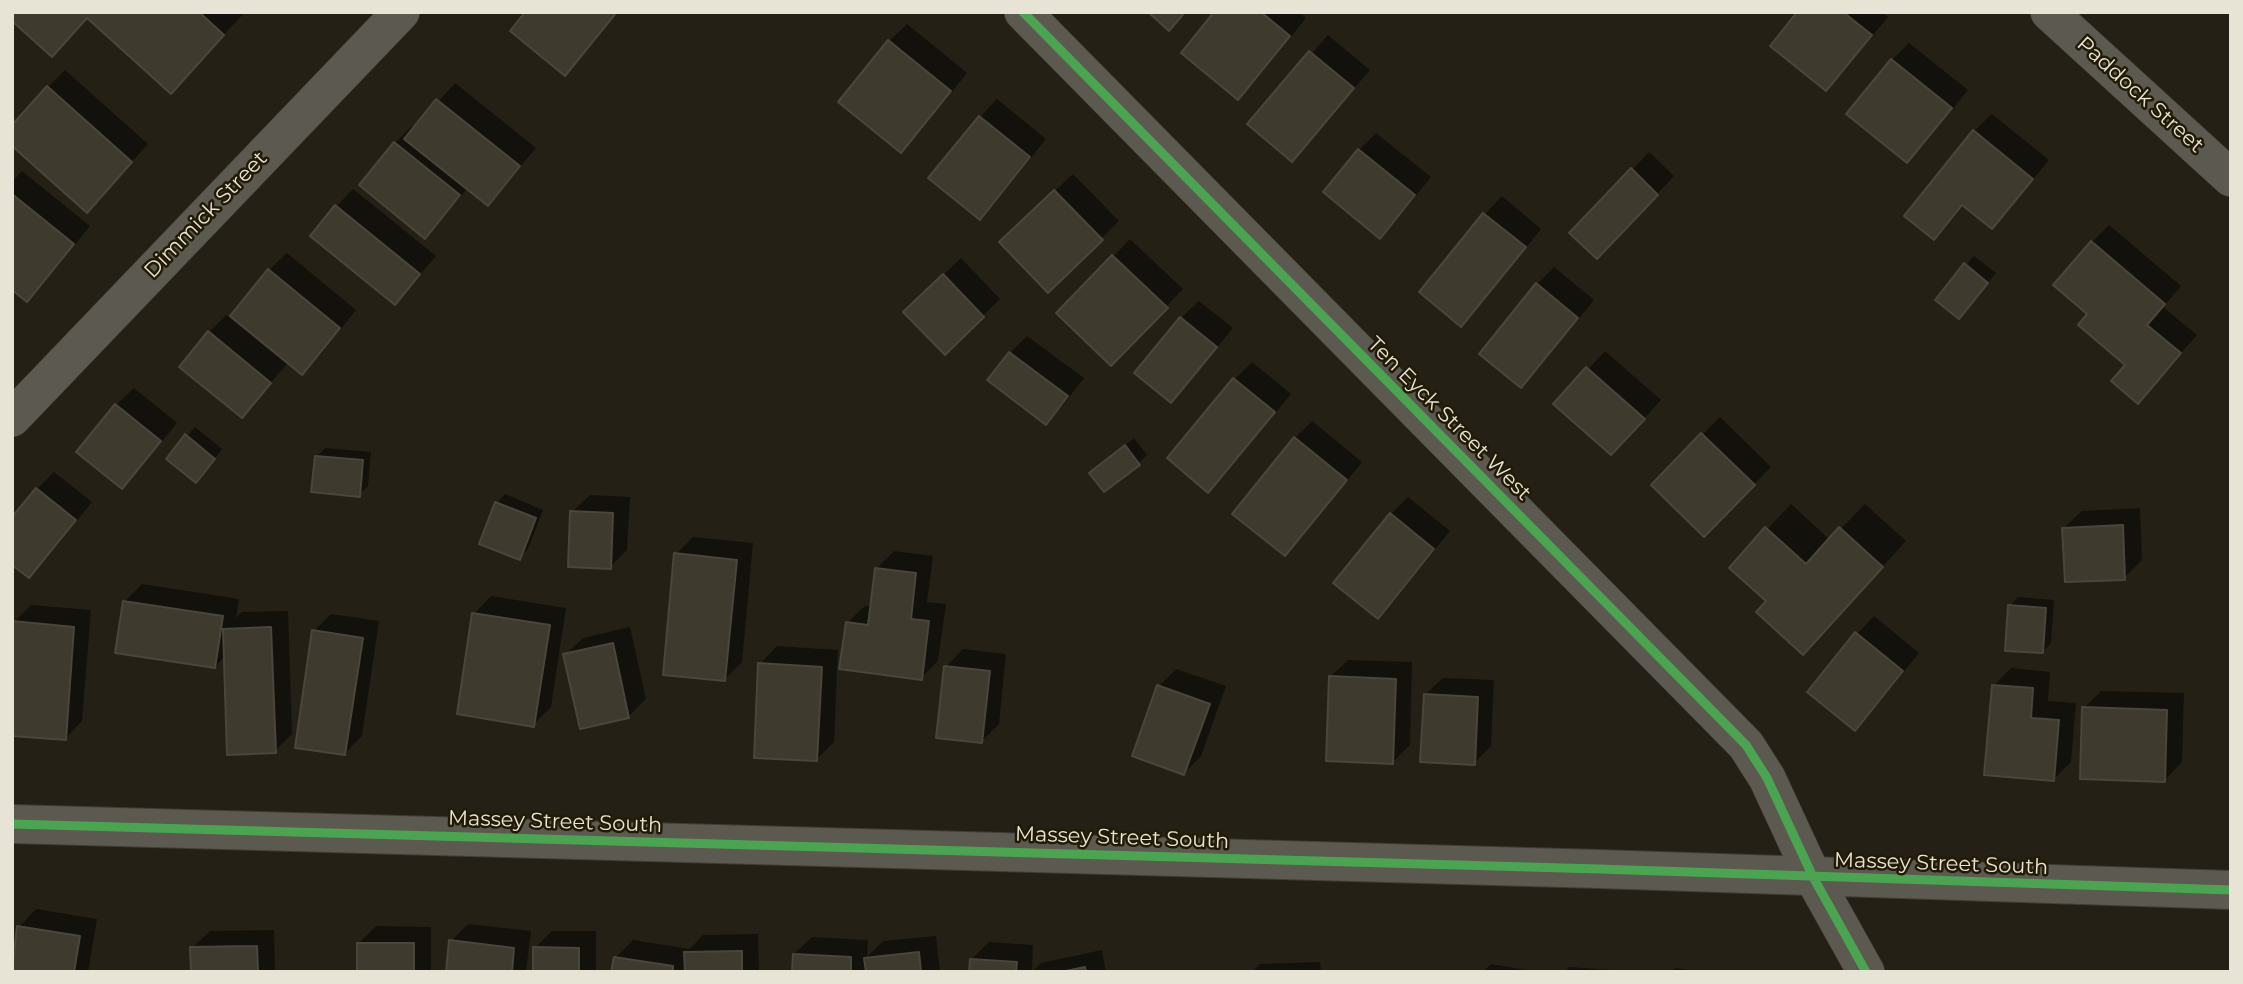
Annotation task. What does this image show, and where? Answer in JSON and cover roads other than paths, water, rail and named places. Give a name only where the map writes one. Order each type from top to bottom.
[{"type":"street","name":"Dimmick Street","points":[[12,418],[401,12]]},
{"type":"street","name":"Ten Eyck Street West","points":[[1023,12],[1746,745],[1767,778],[1813,877],[1866,972]]},
{"type":"street","name":"Paddock Street","points":[[2049,12],[2231,178]]},
{"type":"street","name":"Massey Street South","points":[[12,824],[1599,869],[2231,890]]}]
